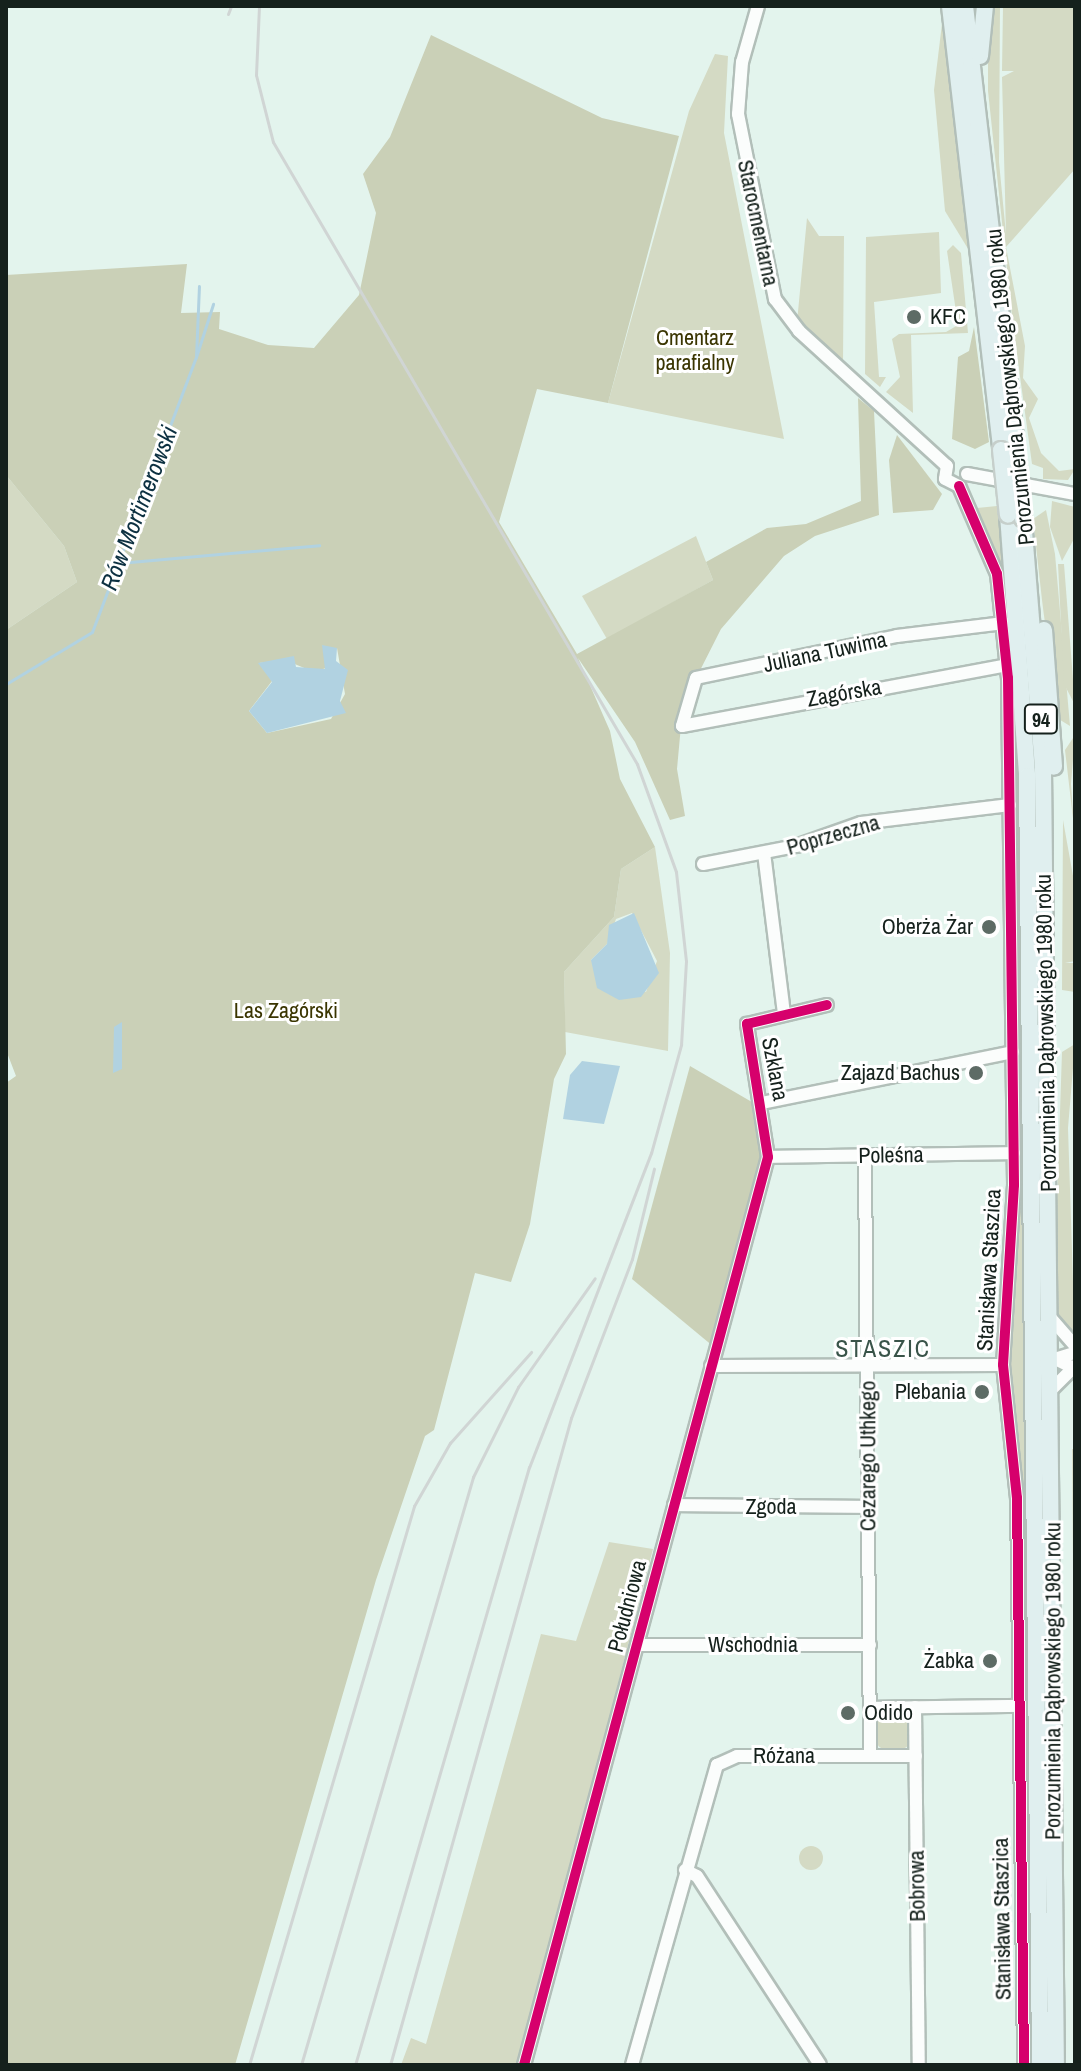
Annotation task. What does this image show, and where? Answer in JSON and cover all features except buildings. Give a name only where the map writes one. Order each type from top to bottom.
[{"type":"main road","name":"Porozumienia Dąbrowskiego 1980 roku","points":[[950,6],[1009,450]]},
{"type":"main road","name":"Porozumienia Dąbrowskiego 1980 roku","points":[[965,6],[978,90],[1016,517],[1026,728],[1040,2065]]},
{"type":"main road","points":[[978,90],[985,6]]},
{"type":"main road","name":"Porozumienia Dąbrowskiego 1980 roku","points":[[1016,517],[1030,586],[1042,727],[1056,2065]]},
{"type":"street","name":"Starocmentarna","points":[[758,6],[742,62],[738,114],[775,299],[799,331],[947,466]]},
{"type":"street","points":[[947,466],[961,464],[967,474],[1075,493]]},
{"type":"street","name":"Stanisława Staszica","points":[[947,466],[945,479],[959,486],[992,556],[1008,665],[1014,1153],[1003,1365],[1016,1473],[1024,2065]]},
{"type":"street","points":[[959,486],[967,474]]},
{"type":"street","name":"Juliana Tuwima","points":[[682,726],[696,678],[897,636],[1004,623]]},
{"type":"street","name":"Zagórska","points":[[682,726],[1008,665]]},
{"type":"street","name":"Poprzeczna","points":[[703,864],[764,853],[861,823],[1010,805]]},
{"type":"street","name":"Szklana","points":[[764,853],[784,1013]]},
{"type":"street","name":"Szklana","points":[[768,1157],[762,1103],[747,1024],[827,1005]]},
{"type":"street","points":[[762,1103],[1013,1052]]},
{"type":"street","name":"Poleśna","points":[[768,1157],[1014,1153]]},
{"type":"street","name":"Cezarego Uthkego","points":[[865,1156],[870,1755]]},
{"type":"street","name":"Południowa","points":[[524,2065],[768,1157]]},
{"type":"street","points":[[1049,1316],[1075,1346]]},
{"type":"street","points":[[1032,1336],[1050,1359],[1074,1366],[1051,1390]]},
{"type":"street","points":[[1034,1379],[1050,1359],[1075,1353]]},
{"type":"street","points":[[711,1366],[1003,1365]]},
{"type":"street","name":"Zgoda","points":[[674,1505],[869,1507]]},
{"type":"street","name":"Wschodnia","points":[[637,1645],[870,1645]]},
{"type":"street","points":[[870,1708],[1020,1706]]},
{"type":"street","name":"Bobrowa","points":[[915,1707],[919,2065]]},
{"type":"street","name":"Różana","points":[[632,2065],[711,1776],[722,1761],[916,1756]]},
{"type":"street","points":[[685,1870],[707,1891],[820,2065]]},
{"type":"green space","points":[[988,6],[1000,6],[999,162],[1006,234],[1002,77],[1014,71],[1002,71],[1003,6],[1075,6],[1075,169],[1006,247],[1025,346],[1023,378],[1038,399],[1029,418],[1041,453],[1059,471],[1075,469],[1068,480],[1043,479],[1043,468],[1032,464],[1013,325],[988,91]]},
{"type":"green space","points":[[944,7],[973,257],[945,211],[934,90]]},
{"type":"green space","name":"Las Zagórski","points":[[431,35],[602,118],[679,136],[608,403],[537,389],[499,522],[577,654],[713,580],[706,562],[767,528],[806,524],[861,501],[858,398],[874,411],[879,515],[815,536],[784,556],[721,629],[683,704],[677,769],[685,816],[670,820],[635,742],[578,658],[610,731],[620,779],[655,847],[621,869],[614,917],[564,972],[566,1054],[554,1079],[530,1224],[511,1282],[475,1273],[434,1430],[425,1436],[376,1580],[235,2065],[6,2065],[6,1083],[16,1076],[6,1050],[6,630],[77,582],[64,546],[6,475],[6,275],[187,264],[181,313],[220,312],[219,329],[268,345],[314,348],[359,295],[376,213],[363,174],[390,137]],"holes":[[[337,648],[345,694],[331,719],[267,733],[249,711],[272,681],[259,663],[285,660],[314,672],[326,668]]]},
{"type":"green space","name":"Cmentarz parafialny","points":[[715,54],[728,56],[724,133],[784,439],[608,403],[689,111]]},
{"type":"green space","points":[[807,218],[819,236],[844,236],[843,363],[797,322]]},
{"type":"green space","points":[[939,232],[941,293],[874,302],[879,377],[886,377],[880,387],[865,374],[866,237]]},
{"type":"green space","points":[[953,245],[961,253],[968,333],[911,335],[913,413],[886,392],[900,377],[892,339],[899,334],[946,332],[958,325],[947,251]]},
{"type":"green space","points":[[974,327],[989,442],[975,449],[952,439],[958,357],[969,351]]},
{"type":"green space","points":[[897,435],[942,494],[933,510],[893,513],[889,460]]},
{"type":"green space","points":[[6,475],[64,546],[77,582],[6,630]]},
{"type":"green space","points":[[972,501],[977,508],[997,506],[1018,679],[1035,2065],[1028,2065],[1021,1472],[1008,1356],[1017,1261],[1009,627],[1002,575]]},
{"type":"green space","points":[[1052,501],[1075,507],[1075,537],[1062,561],[1050,527]]},
{"type":"green space","points":[[1046,510],[1055,554],[1070,726],[1057,718],[1033,519]]},
{"type":"green space","points":[[696,536],[713,580],[607,639],[582,596]]},
{"type":"green space","points":[[1058,564],[1064,564],[1075,705],[1064,684]]},
{"type":"green space","points":[[1075,735],[1071,784],[1074,827],[1065,750]]},
{"type":"green space","points":[[1063,820],[1075,887],[1075,961],[1065,963],[1075,963],[1075,992],[1062,990]]},
{"type":"green space","points":[[655,847],[670,953],[668,1051],[565,1032],[564,972],[614,917],[621,869]],"holes":[[[632,913],[657,961],[646,992],[591,960],[607,944],[616,919]]]},
{"type":"green space","points":[[1075,1044],[1068,1128],[1075,1343],[1058,1319],[1057,1201],[1062,1052]]},
{"type":"green space","points":[[690,1066],[757,1105],[764,1156],[714,1347],[632,1279]]},
{"type":"green space","points":[[1072,1449],[1075,1449],[1075,1817]]},
{"type":"green space","points":[[609,1542],[653,1549],[519,2065],[401,2065],[411,2038],[426,2044],[541,1634],[576,1641]]},
{"type":"green space","points":[[893,1712],[907,1718],[913,1732],[907,1746],[893,1752],[879,1746],[873,1732],[879,1718]]},
{"type":"green space","points":[[811,1846],[822,1853],[823,1858],[816,1869],[811,1870],[800,1863],[799,1858],[806,1847]]},
{"type":"water","points":[[322,645],[337,648],[336,661],[348,670],[340,701],[346,713],[267,733],[249,711],[272,682],[258,663],[294,656],[296,667],[325,669]]},
{"type":"water","points":[[634,913],[659,973],[641,997],[619,1000],[597,988],[591,960],[607,944],[609,925]]},
{"type":"water","points":[[122,1022],[122,1069],[113,1073],[114,1027]]},
{"type":"water","points":[[582,1061],[620,1066],[604,1124],[563,1119],[570,1075]]},
{"type":"waterway","name":"Rów Mortimerowski","points":[[6,684],[92,632],[196,357],[199,286]]},
{"type":"waterway","points":[[196,357],[213,304]]},
{"type":"waterway","points":[[119,563],[319,545]]},
{"type":"railway","points":[[228,14],[231,6]]},
{"type":"railway","points":[[259,6],[256,75],[273,142],[637,764],[676,872],[686,961],[681,1045],[651,1153],[529,1467],[355,2065]]},
{"type":"railway","points":[[390,2065],[571,1418],[632,1259],[654,1169]]},
{"type":"railway","points":[[301,2065],[473,1477],[518,1387],[595,1278]]},
{"type":"railway","points":[[249,2065],[414,1506],[450,1443],[531,1352]]},
{"type":"cycle path","points":[[959,486],[997,574],[1008,678],[1014,1185],[1003,1365],[1017,1498],[1024,2065]]},
{"type":"cycle path","points":[[524,2065],[768,1157],[747,1024],[827,1005]]},
{"type":"place","name":"KFC","points":[[914,317]]},
{"type":"place","name":"Oberża Żar","points":[[989,927]]},
{"type":"place","name":"Zajazd Bachus","points":[[976,1073]]},
{"type":"place","name":"Plebania","points":[[982,1392]]},
{"type":"place","name":"Żabka","points":[[990,1661]]},
{"type":"place","name":"Odido","points":[[848,1713]]},
{"type":"district","name":"STASZIC","points":[[883,1349]]}]
